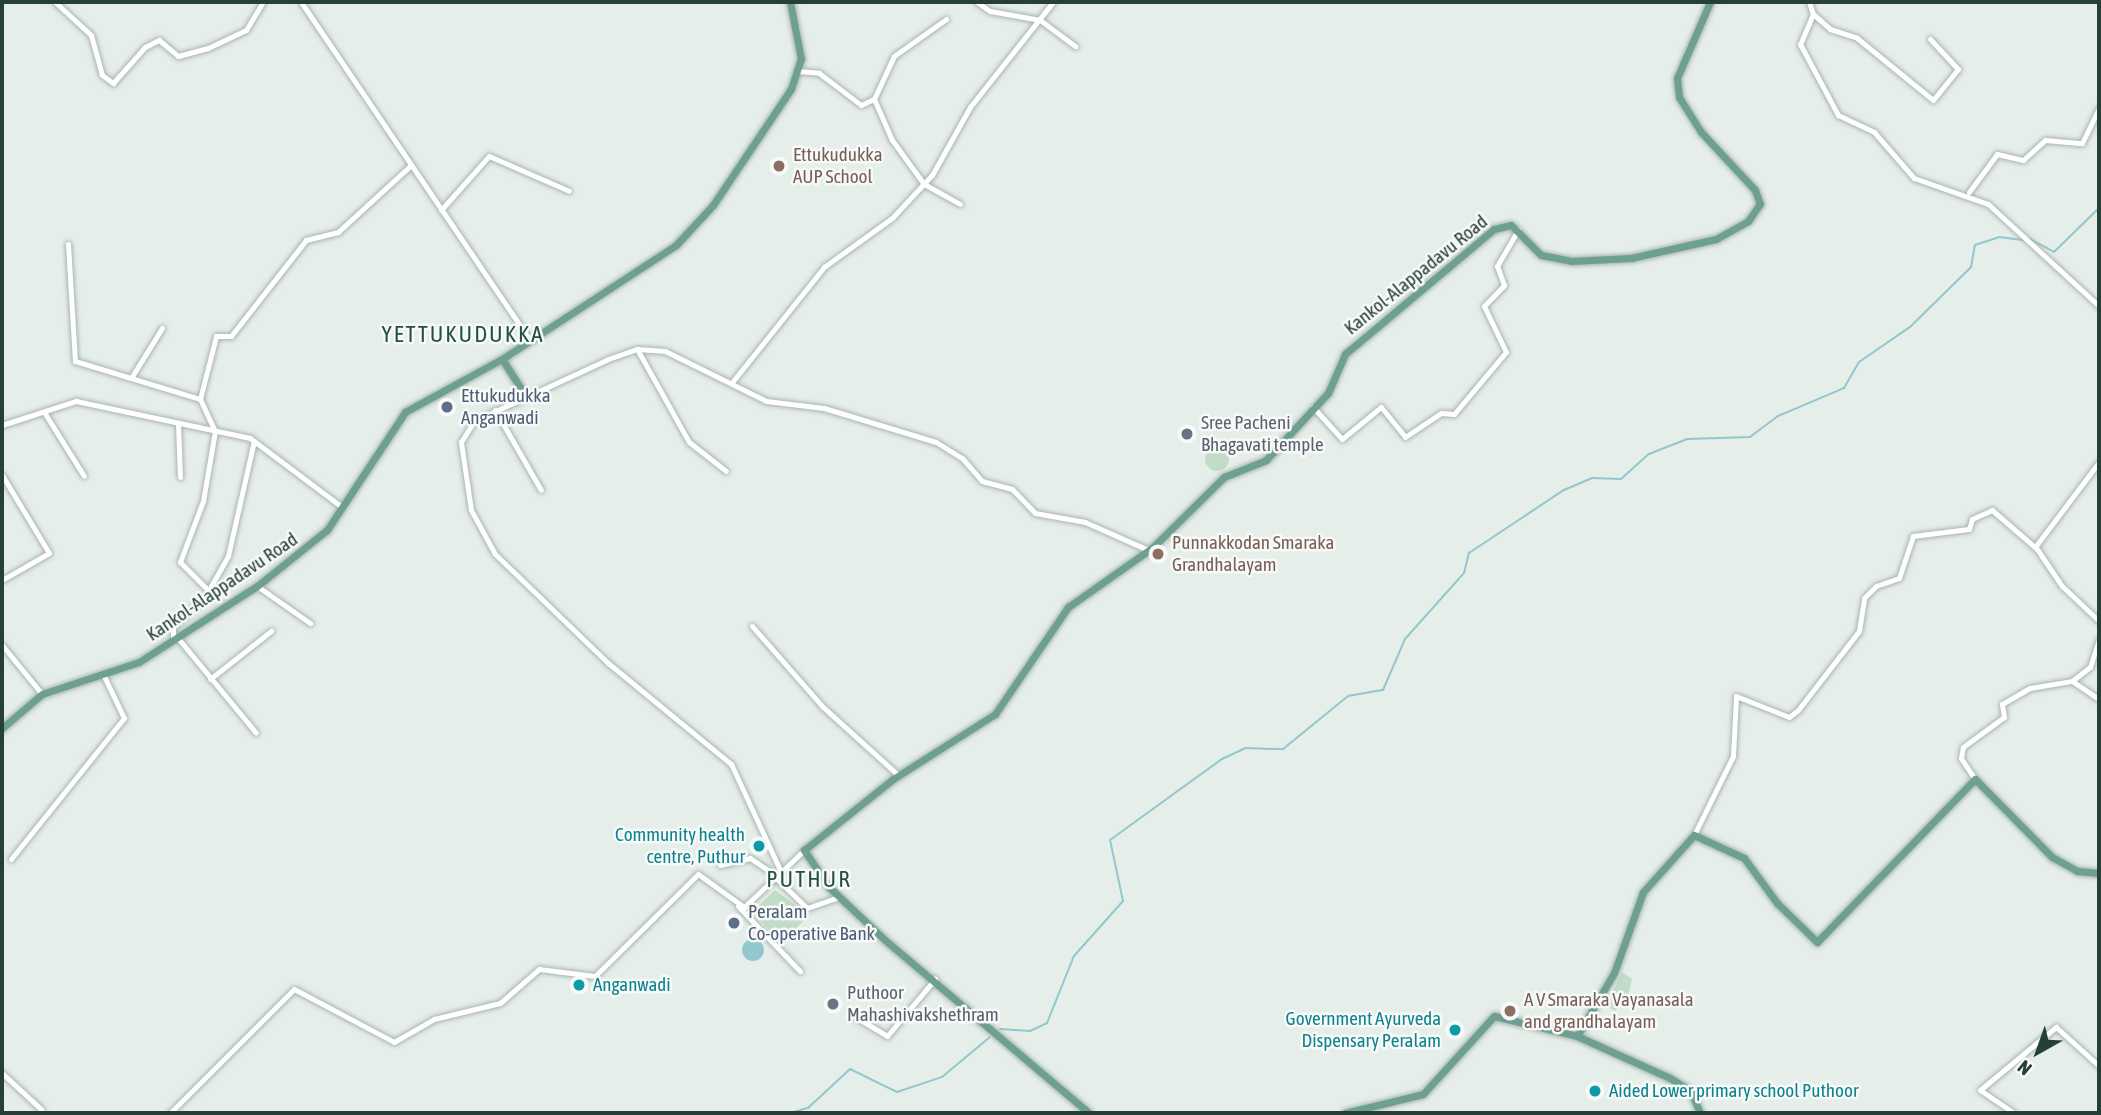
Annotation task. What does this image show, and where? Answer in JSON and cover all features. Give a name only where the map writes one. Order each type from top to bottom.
[{"type":"main road","points":[[790,2],[800,41],[798,71]]},
{"type":"main road","name":"Kankol-Alappadavu Road","points":[[804,850],[898,775],[995,714],[1068,607],[1146,549],[1224,477],[1266,460],[1312,407],[1328,393],[1345,354],[1494,229],[1518,230],[1554,260],[1631,258],[1716,239],[1759,208],[1755,190],[1701,132],[1679,97],[1677,78],[1710,2]]},
{"type":"main road","name":"Kankol-Alappadavu Road","points":[[2,728],[43,694],[104,676],[175,638],[303,553],[342,507],[405,412],[502,359],[639,274],[698,225],[783,104],[798,71]]},
{"type":"main road","points":[[502,359],[525,395]]},
{"type":"main road","points":[[1577,1036],[1614,973],[1643,892],[1694,835],[1744,858],[1777,903],[1822,942],[1894,856],[1975,779],[2052,857],[2077,872],[2099,873]]},
{"type":"main road","points":[[804,850],[839,897],[1089,1113]]},
{"type":"main road","points":[[1345,1113],[1423,1094],[1494,1016],[1577,1036],[1681,1084],[1700,1113]]},
{"type":"street","points":[[55,2],[92,35],[102,75],[113,83],[145,47],[159,40],[178,56],[208,48],[246,30],[263,2]]},
{"type":"street","points":[[301,2],[530,340]]},
{"type":"street","points":[[977,2],[990,11],[1040,19],[1075,46]]},
{"type":"street","points":[[733,381],[824,267],[891,218],[924,184],[970,107],[1053,2]]},
{"type":"street","points":[[1809,2],[1813,15],[1830,29],[1857,38],[1933,100],[1958,69],[1930,39]]},
{"type":"street","points":[[1813,15],[1800,44],[1838,115],[1874,132],[1914,178],[1948,194],[1969,192],[2026,236],[2099,306]]},
{"type":"street","points":[[798,71],[819,73],[860,105],[874,99],[894,57],[946,19]]},
{"type":"street","points":[[874,99],[892,140],[924,184],[960,204]]},
{"type":"street","points":[[1969,192],[1997,154],[2023,160],[2045,140],[2082,143],[2099,108]]},
{"type":"street","points":[[441,210],[489,156],[569,191]]},
{"type":"street","points":[[209,591],[180,562],[203,501],[215,431],[200,399],[216,336],[231,336],[306,240],[338,232],[411,164]]},
{"type":"street","points":[[1312,407],[1342,439],[1381,407],[1405,437],[1441,413],[1454,414],[1506,352],[1484,306],[1504,285],[1497,266],[1518,230]]},
{"type":"street","points":[[68,244],[75,361],[200,399]]},
{"type":"street","points":[[131,378],[162,328]]},
{"type":"street","points":[[638,349],[689,442],[726,471]]},
{"type":"street","points":[[839,897],[807,908],[780,876],[731,764],[608,663],[495,554],[471,510],[461,442],[474,421],[525,395],[638,349],[681,355],[766,401],[824,408],[936,442],[962,458],[982,481],[1012,489],[1035,513],[1085,522],[1146,549]]},
{"type":"street","points":[[2,425],[76,401],[215,431],[254,441],[342,507]]},
{"type":"street","points":[[495,410],[541,490]]},
{"type":"street","points":[[44,411],[84,475]]},
{"type":"street","points":[[178,423],[180,477]]},
{"type":"street","points":[[254,441],[228,556],[209,591],[173,627],[175,638],[256,733]]},
{"type":"street","points":[[2035,547],[2099,462]]},
{"type":"street","points":[[2,475],[49,553],[2,580]]},
{"type":"street","points":[[1694,835],[1732,756],[1736,696],[1749,696],[1778,714],[1798,710],[1859,631],[1864,598],[1876,586],[1899,578],[1913,537],[1969,529],[1972,519],[1992,510],[2035,547],[2062,586],[2099,621]]},
{"type":"street","points":[[257,586],[310,623]]},
{"type":"street","points":[[752,626],[822,706],[898,775]]},
{"type":"street","points":[[209,679],[271,631]]},
{"type":"street","points":[[1975,779],[1961,758],[1963,747],[2004,717],[2002,704],[2030,688],[2071,681],[2090,667],[2099,639]]},
{"type":"street","points":[[2,645],[43,694]]},
{"type":"street","points":[[10,859],[124,718],[104,676]]},
{"type":"street","points":[[2071,681],[2099,699]]},
{"type":"street","points":[[738,906],[780,876],[804,850]]},
{"type":"street","points":[[720,865],[750,858],[780,876]]},
{"type":"street","points":[[170,1113],[294,989],[394,1042],[434,1019],[500,1003],[542,968],[594,976],[698,874],[738,906],[800,971]]},
{"type":"street","points":[[854,1016],[887,1036],[935,979]]},
{"type":"street","points":[[2014,1113],[1980,1090],[2056,1027],[2099,1066]]},
{"type":"street","points":[[2,1073],[42,1110]]},
{"type":"green space","points":[[1217,447],[1226,450],[1229,459],[1226,468],[1217,471],[1208,468],[1205,459],[1208,450]]},
{"type":"green space","points":[[775,890],[809,915],[782,943],[752,912]]},
{"type":"green space","points":[[1622,972],[1632,979],[1627,1000],[1615,1011],[1606,1006]]},
{"type":"water","points":[[753,939],[761,942],[764,950],[761,958],[753,961],[745,958],[742,950],[745,942]]},
{"type":"waterway","points":[[2030,239],[2054,252],[2099,208]]},
{"type":"waterway","points":[[1000,1029],[1030,1031],[1047,1023],[1074,956],[1123,901],[1110,840],[1222,759],[1246,748],[1283,749],[1348,696],[1383,690],[1405,639],[1464,573],[1469,553],[1564,490],[1592,478],[1621,479],[1649,454],[1687,439],[1750,437],[1778,416],[1844,388],[1859,362],[1910,327],[1971,267],[1975,245],[1999,237],[2025,240]]},
{"type":"waterway","points":[[790,1113],[808,1108],[850,1069],[897,1092],[942,1077],[990,1037]]},
{"type":"place","name":"Ettukudukka AUP School","points":[[779,166]]},
{"type":"place","name":"Ettukudukka Anganwadi","points":[[447,407]]},
{"type":"place","name":"Sree Pacheni Bhagavati temple","points":[[1187,434]]},
{"type":"place","name":"Punnakkodan Smaraka Grandhalayam","points":[[1158,554]]},
{"type":"place","name":"Community health centre, Puthur","points":[[759,846]]},
{"type":"place","name":"Peralam Co-operative Bank","points":[[734,923]]},
{"type":"place","name":"Anganwadi","points":[[579,985]]},
{"type":"place","name":"Puthoor Mahashivakshethram","points":[[833,1004]]},
{"type":"place","name":"A V Smaraka Vayanasala and grandhalayam","points":[[1510,1011]]},
{"type":"place","name":"Government Ayurveda Dispensary Peralam","points":[[1455,1030]]},
{"type":"place","name":"Aided Lower primary school Puthoor","points":[[1595,1091]]},
{"type":"district","name":"YETTUKUDUKKA","points":[[463,334]]},
{"type":"district","name":"PUTHUR","points":[[809,879]]}]
